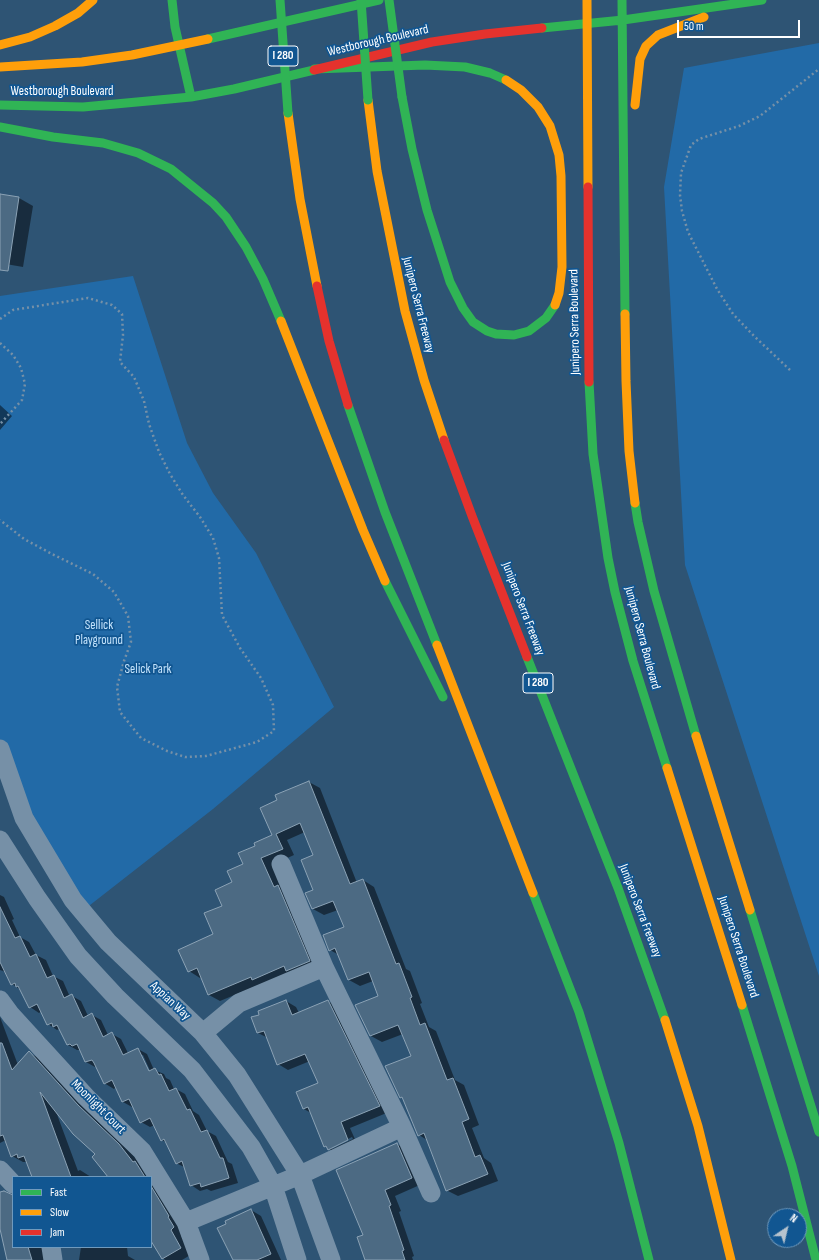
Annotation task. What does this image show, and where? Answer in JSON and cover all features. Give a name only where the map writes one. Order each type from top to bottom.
[{"type":"main road","points":[[0,45],[30,37],[55,26],[78,13],[93,0]]},
{"type":"main road","points":[[172,0],[180,46],[192,97]]},
{"type":"main road","name":"I 280","points":[[280,0],[288,113],[300,199],[313,270],[329,341],[349,410],[385,512],[566,979],[590,1047],[627,1171],[649,1260]]},
{"type":"main road","name":"Junipero Serra Freeway","points":[[361,0],[368,100],[377,171],[390,242],[404,304],[424,380],[442,435],[470,510],[620,895],[655,989],[676,1051],[698,1126],[731,1260]]},
{"type":"main road","name":"Westborough Boulevard","points":[[0,67],[82,62],[132,55],[180,46],[379,0]]},
{"type":"main road","points":[[314,69],[425,65],[465,67],[501,77],[521,90],[538,107],[550,126],[559,155],[561,176],[562,254],[561,286],[555,306],[546,318],[536,327],[529,331],[514,335],[496,334],[488,331],[474,322],[463,308],[450,282],[427,210],[412,149],[402,98],[392,27],[390,0]]},
{"type":"main road","name":"Junipero Serra Boulevard","points":[[587,0],[589,383],[593,454],[608,558],[615,592],[633,661],[772,1098],[794,1173],[816,1260]]},
{"type":"main road","name":"Junipero Serra Boulevard","points":[[622,0],[626,352],[630,451],[635,501],[645,557],[687,706],[819,1132]]},
{"type":"main road","name":"Westborough Boulevard","points":[[0,105],[83,107],[192,97],[234,89],[432,42],[485,34],[623,20],[762,0]]},
{"type":"main road","points":[[634,112],[640,59],[646,46],[658,35],[739,3]]},
{"type":"main road","points":[[0,127],[103,143],[138,153],[170,169],[186,180],[213,202],[226,217],[246,247],[263,279],[382,575],[449,708]]},
{"type":"main road","points":[[624,203],[633,127]]},
{"type":"main road","points":[[459,728],[502,812]]},
{"type":"street","name":"Appian Way","points":[[0,749],[24,818],[74,900],[108,942],[203,1033],[237,1074],[300,1175],[331,1260]]},
{"type":"street","points":[[0,786],[2,794],[8,803],[20,806]]},
{"type":"street","points":[[0,840],[78,956],[115,996],[192,1070],[251,1147],[273,1186],[297,1260]]},
{"type":"street","points":[[281,864],[324,967],[402,1127],[431,1193]]},
{"type":"street","points":[[203,1033],[240,1004],[324,967]]},
{"type":"street","name":"Moonlight Court","points":[[0,1000],[11,1015],[86,1097],[142,1151],[186,1222],[200,1260]]},
{"type":"street","points":[[186,1222],[300,1175],[402,1127]]},
{"type":"street","points":[[0,1170],[12,1183]]},
{"type":"street","points":[[51,1248],[53,1260]]},
{"type":"path","points":[[790,370],[733,314],[717,289],[688,232],[682,211],[680,195],[681,173],[691,146],[699,139],[739,126],[760,116],[819,69]]},
{"type":"path","points":[[0,319],[13,310],[88,298],[112,305],[122,314],[123,335],[120,362],[134,377],[144,401],[149,424],[159,452],[170,474],[213,538],[220,558],[222,615],[240,648],[261,678],[273,706],[274,732],[257,742],[206,756],[185,757],[167,751],[141,738],[120,712],[117,687],[131,642],[128,616],[114,592],[93,574],[24,539],[0,520]]},
{"type":"path","points":[[0,343],[13,355],[21,368],[25,384],[22,400],[0,424]]},
{"type":"green space","points":[[819,43],[819,976],[685,565],[664,187],[684,68]]},
{"type":"green space","name":"Selick Park","points":[[133,276],[187,443],[213,493],[256,553],[334,707],[213,809],[76,916],[0,777],[0,296]]},
{"type":"building","points":[[0,194],[19,197],[8,271],[0,270]]},
{"type":"building","points":[[309,781],[350,884],[363,879],[396,964],[399,963],[412,997],[410,998],[420,1025],[425,1023],[447,1080],[453,1078],[469,1119],[462,1122],[475,1157],[480,1155],[488,1174],[446,1191],[424,1133],[418,1136],[402,1097],[400,1098],[385,1066],[411,1056],[398,1025],[370,1036],[355,1005],[378,996],[369,972],[348,980],[335,948],[329,951],[323,935],[344,927],[333,901],[312,909],[305,893],[313,890],[301,860],[313,855],[300,823],[276,834],[283,849],[261,858],[274,887],[278,885],[310,961],[286,971],[284,966],[252,980],[251,977],[208,995],[197,968],[188,972],[178,950],[213,934],[204,913],[222,906],[215,890],[232,882],[227,871],[243,864],[238,853],[255,846],[254,843],[272,835],[260,808],[277,800],[275,795]]},
{"type":"building","points":[[0,907],[15,938],[20,936],[30,957],[36,954],[47,978],[54,975],[64,998],[72,994],[83,1018],[92,1013],[103,1037],[112,1032],[123,1055],[138,1048],[149,1071],[155,1068],[159,1075],[161,1074],[169,1091],[176,1088],[187,1110],[190,1109],[201,1132],[207,1130],[220,1158],[223,1158],[229,1178],[201,1187],[200,1183],[190,1186],[182,1161],[176,1164],[164,1139],[161,1141],[150,1118],[140,1123],[129,1099],[122,1102],[112,1080],[104,1084],[92,1060],[85,1062],[77,1044],[72,1046],[70,1044],[67,1045],[57,1025],[53,1027],[52,1023],[47,1025],[37,1004],[29,1008],[18,986],[16,987],[15,983],[11,985],[0,962]]},
{"type":"building","points":[[286,1000],[292,1015],[328,1000],[380,1106],[341,1122],[348,1140],[328,1150],[326,1146],[324,1147],[308,1107],[303,1109],[296,1092],[318,1083],[305,1054],[277,1065],[264,1031],[257,1033],[251,1017],[259,1015],[258,1011]]},
{"type":"building","points":[[0,1043],[2,1043],[12,1070],[29,1051],[78,1105],[119,1144],[133,1162],[135,1161],[144,1176],[107,1176],[92,1157],[95,1154],[73,1134],[40,1092],[71,1176],[32,1176],[24,1156],[18,1158],[17,1154],[11,1157],[3,1135],[0,1136]]},
{"type":"building","points":[[397,1143],[412,1178],[385,1190],[404,1250],[402,1251],[405,1260],[365,1260],[357,1237],[363,1235],[336,1170]]},
{"type":"building","points":[[152,1188],[169,1216],[168,1217],[174,1227],[171,1230],[181,1248],[162,1259],[152,1243]]},
{"type":"building","points":[[4,1191],[12,1195],[12,1248],[28,1248],[32,1260],[7,1260],[0,1229],[0,1192]]},
{"type":"building","points":[[251,1209],[271,1254],[257,1260],[233,1260],[217,1228],[226,1224],[225,1221]]},
{"type":"traffic: fast","points":[[172,0],[175,27],[191,97]]},
{"type":"traffic: fast","points":[[280,0],[288,113]]},
{"type":"traffic: fast","points":[[361,0],[368,100]]},
{"type":"traffic: fast","points":[[208,39],[379,0]]},
{"type":"traffic: fast","points":[[389,0],[402,97]]},
{"type":"traffic: fast","points":[[622,0],[625,314]]},
{"type":"traffic: fast","points":[[542,28],[623,20],[762,0]]},
{"type":"traffic: fast","points":[[314,69],[425,65],[465,67],[490,73],[506,80]]},
{"type":"traffic: fast","points":[[0,105],[83,107],[191,97],[234,89],[314,70]]},
{"type":"traffic: fast","points":[[402,97],[412,149],[427,210],[450,282],[463,308],[473,322],[487,331],[496,334],[514,335],[529,331],[546,318],[555,305]]},
{"type":"traffic: fast","points":[[0,127],[53,137],[103,143],[138,153],[171,169],[213,203],[226,217],[246,247],[263,279],[281,321]]},
{"type":"traffic: fast","points":[[589,382],[593,454],[608,558],[615,592],[633,661],[667,768]]},
{"type":"traffic: fast","points":[[348,405],[385,512],[437,645]]},
{"type":"traffic: fast","points":[[635,503],[654,591],[696,736]]},
{"type":"traffic: fast","points":[[385,581],[443,697]]},
{"type":"traffic: fast","points":[[527,657],[618,888],[665,1020]]},
{"type":"traffic: fast","points":[[533,893],[579,1012],[619,1143],[649,1260]]},
{"type":"traffic: fast","points":[[750,910],[819,1132]]},
{"type":"traffic: fast","points":[[742,1005],[792,1166],[816,1260]]},
{"type":"traffic: slow","points":[[0,45],[30,37],[55,26],[78,13],[93,0]]},
{"type":"traffic: slow","points":[[587,0],[588,187]]},
{"type":"traffic: slow","points":[[635,105],[640,59],[646,46],[658,35],[704,17]]},
{"type":"traffic: slow","points":[[0,67],[82,62],[132,55],[208,39]]},
{"type":"traffic: slow","points":[[506,80],[521,90],[538,107],[550,126],[559,155],[561,176],[562,267],[559,293],[555,305]]},
{"type":"traffic: slow","points":[[368,100],[377,171],[405,311],[424,380],[444,440]]},
{"type":"traffic: slow","points":[[288,113],[300,199],[317,286]]},
{"type":"traffic: slow","points":[[625,314],[629,451],[635,503]]},
{"type":"traffic: slow","points":[[281,321],[363,530],[385,581]]},
{"type":"traffic: slow","points":[[437,645],[533,893]]},
{"type":"traffic: slow","points":[[696,736],[750,910]]},
{"type":"traffic: slow","points":[[667,768],[742,1005]]},
{"type":"traffic: slow","points":[[665,1020],[698,1126],[731,1260]]},
{"type":"traffic: jam","points":[[314,70],[432,42],[485,34],[542,28]]},
{"type":"traffic: jam","points":[[588,187],[589,382]]},
{"type":"traffic: jam","points":[[317,286],[329,341],[348,405]]},
{"type":"traffic: jam","points":[[444,440],[527,657]]},
{"type":"park label","name":"Sellick Playground","points":[[99,634]]}]
